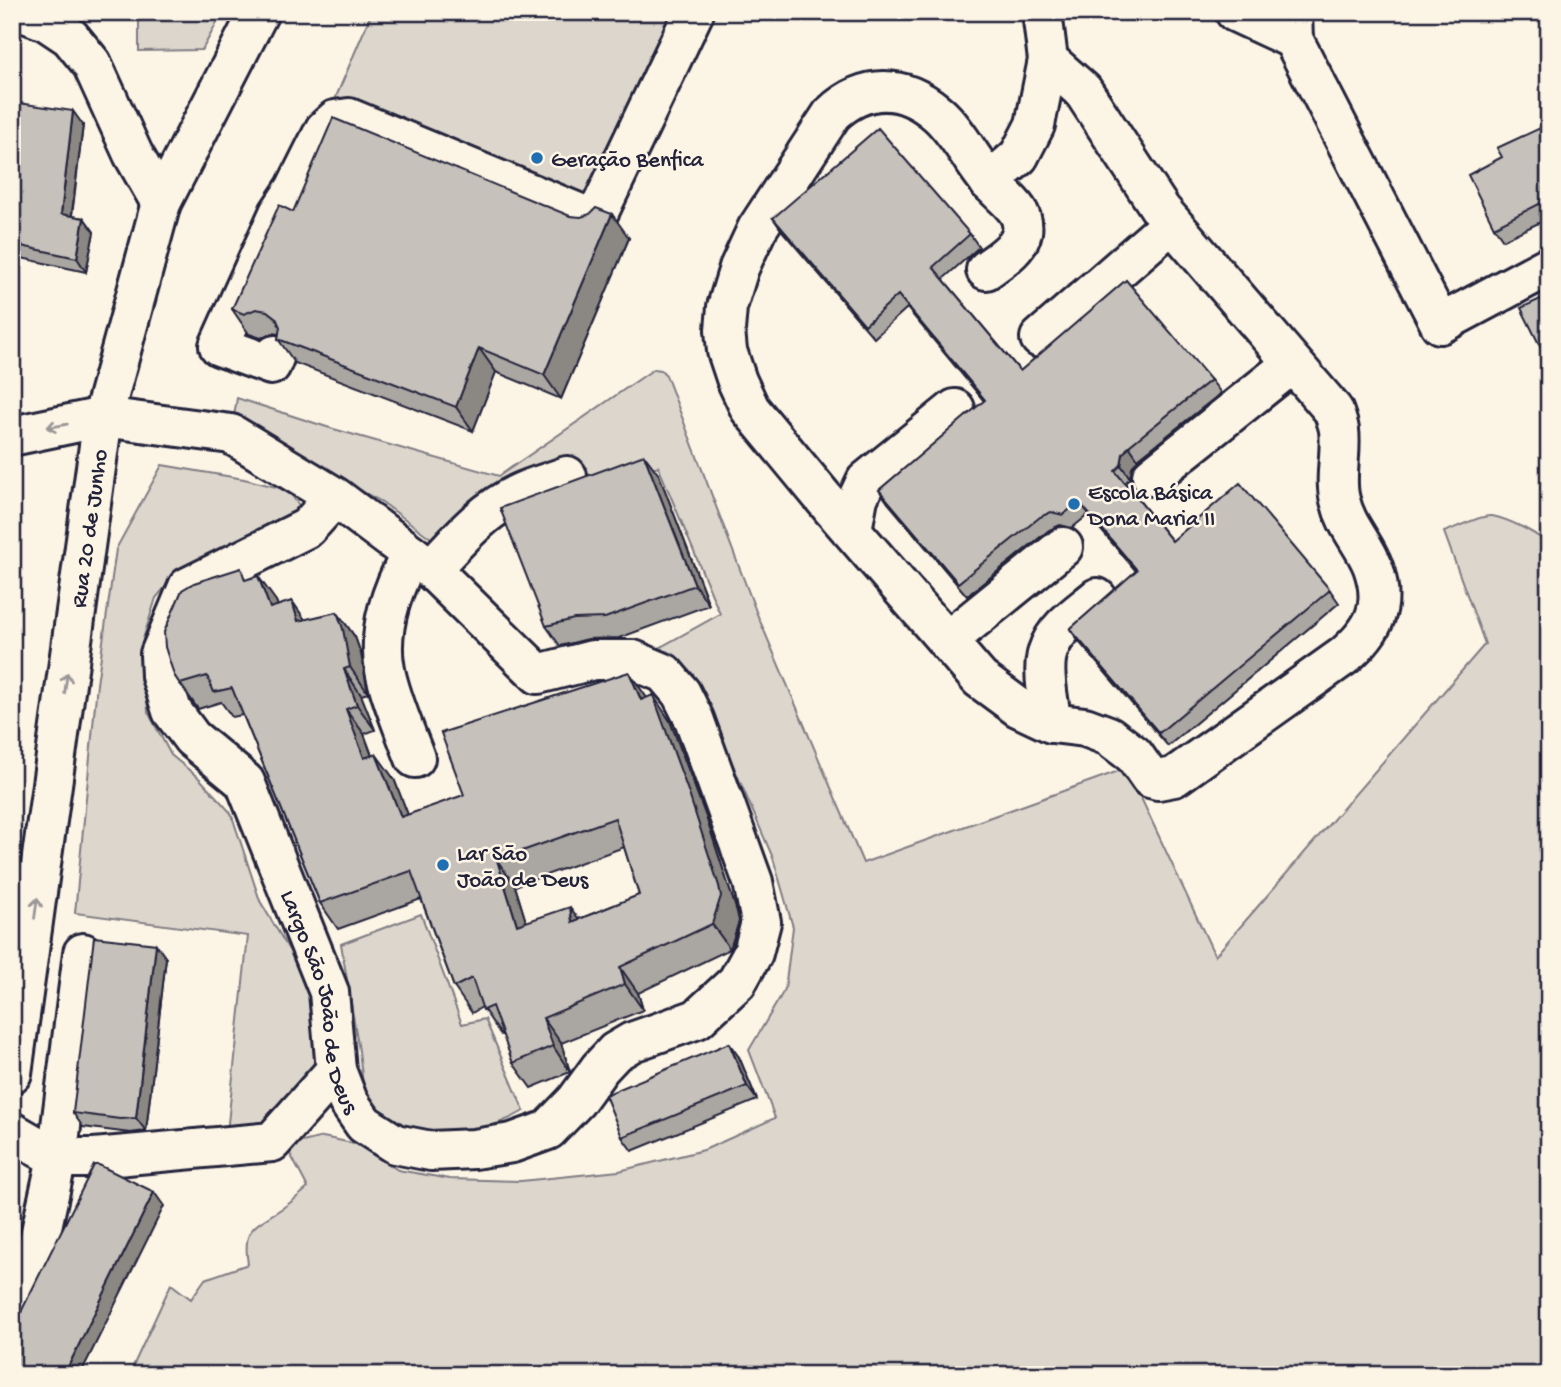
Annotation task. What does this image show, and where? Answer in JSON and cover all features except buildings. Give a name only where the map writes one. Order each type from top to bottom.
[{"type":"street","points":[[23,12],[46,21],[70,37],[92,64],[133,155],[162,203]]},
{"type":"street","name":"Rua 20 de Junho","points":[[12,1073],[103,417],[162,203],[259,12]]},
{"type":"street","points":[[275,355],[271,365],[219,346],[279,213],[295,189],[325,129],[335,120],[349,118],[595,220],[694,12]]},
{"type":"street","points":[[989,181],[1019,156],[1035,125],[1048,60],[1042,12]]},
{"type":"street","points":[[1236,12],[1293,26],[1440,324],[1549,266]]},
{"type":"street","points":[[986,270],[1017,245],[1022,234],[1022,221],[1018,211],[989,181],[939,114],[921,102],[891,91],[862,93],[846,100],[832,114],[757,229],[739,268],[727,307],[725,330],[727,351],[737,381],[750,409],[980,679],[1018,707],[1052,723],[1085,727],[1109,736],[1134,754],[1150,778],[1158,780],[1174,777],[1362,641],[1377,619],[1378,594],[1373,566],[1347,523],[1339,497],[1339,431],[1333,410],[1161,210],[1083,91],[1048,60]]},
{"type":"street","points":[[1040,338],[1172,223]]},
{"type":"street","points":[[1152,476],[1292,364]]},
{"type":"street","points":[[852,530],[858,498],[866,481],[955,409]]},
{"type":"street","name":"Largo São João de Deus","points":[[12,436],[103,417],[231,434],[335,497],[421,562],[538,674],[593,660],[633,660],[664,673],[681,693],[694,719],[753,882],[761,922],[752,953],[737,982],[719,1002],[697,1020],[632,1042],[615,1052],[576,1101],[548,1130],[512,1143],[474,1149],[431,1151],[395,1144],[363,1124],[348,1101],[336,1070],[328,992],[245,782],[192,738],[172,711],[161,676],[160,654],[188,587],[307,528],[335,497]]},
{"type":"street","points":[[415,758],[384,669],[383,635],[389,601],[421,562],[493,508],[520,493],[567,476]]},
{"type":"street","points":[[947,641],[1063,547]]},
{"type":"street","points":[[1052,723],[1046,678],[1048,651],[1063,626],[1097,598]]},
{"type":"street","points":[[12,1309],[34,1264],[57,1158],[83,953]]},
{"type":"street","points":[[12,1132],[57,1158],[94,1158],[272,1142],[336,1070]]},
{"type":"shaded area","points":[[139,12],[223,12],[202,50],[139,51]]},
{"type":"shaded area","name":"Geração Benfica","points":[[372,12],[676,12],[590,213],[333,104]]},
{"type":"shaded area","points":[[654,369],[661,370],[666,375],[757,614],[863,863],[1127,768],[1215,956],[1485,644],[1444,532],[1491,516],[1523,528],[1545,542],[1549,547],[1549,1375],[129,1375],[171,1284],[191,1299],[205,1279],[248,1264],[247,1242],[252,1229],[308,1188],[286,1146],[323,1137],[357,1144],[398,1170],[450,1179],[521,1181],[619,1171],[704,1150],[775,1118],[749,1050],[785,989],[793,927],[773,858],[701,691],[659,648],[720,614],[658,466],[436,542],[382,502],[233,422],[237,398],[330,428],[499,476]]},
{"type":"shaded area","points":[[162,465],[244,479],[288,490],[302,510],[171,580],[156,598],[143,639],[148,712],[171,755],[200,779],[231,813],[260,901],[301,970],[321,1033],[308,1089],[280,1121],[226,1142],[248,936],[75,913],[97,684],[116,549]]},
{"type":"shaded area","points":[[421,914],[462,1024],[485,1019],[524,1111],[484,1128],[414,1141],[365,1101],[341,944]]},
{"type":"place","name":"Geração Benfica","points":[[537,158]]},
{"type":"place","name":"Escola Básica Dona Maria II","points":[[1074,504]]},
{"type":"place","name":"Lar São João de Deus","points":[[443,865]]}]
